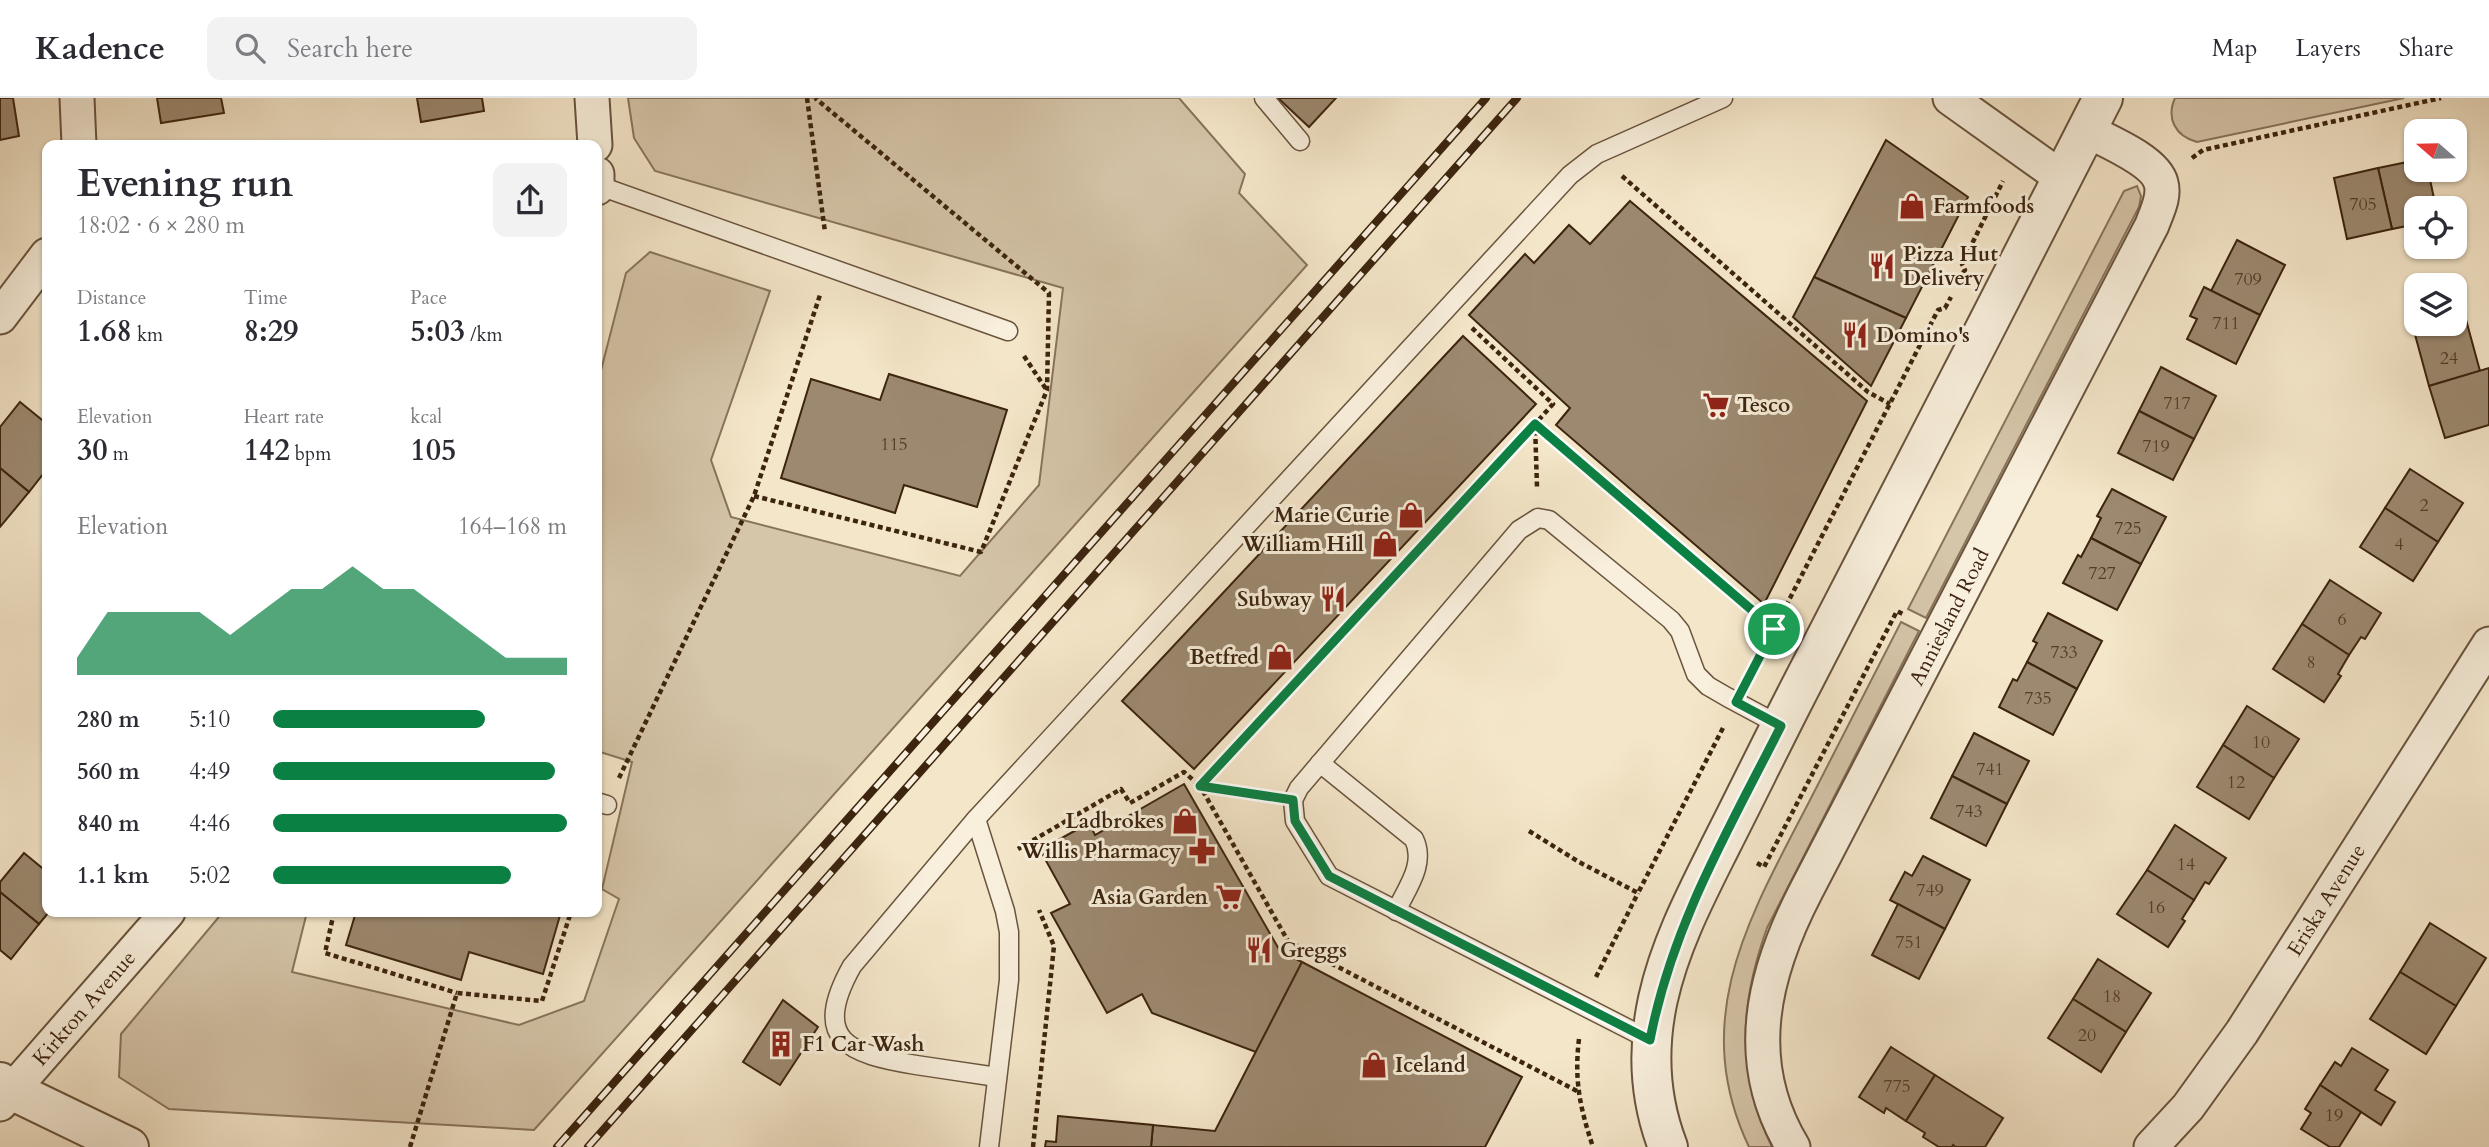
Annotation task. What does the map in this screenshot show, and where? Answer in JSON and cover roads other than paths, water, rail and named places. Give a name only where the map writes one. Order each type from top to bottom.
[{"type":"street","points":[[77,98],[79,140]]},
{"type":"street","points":[[592,98],[595,140]]},
{"type":"street","points":[[1950,98],[2062,178]]},
{"type":"street","points":[[1668,1147],[1660,1124],[1651,1076],[1650,1040],[1665,974],[1694,898],[2094,114]]},
{"type":"street","name":"Anniesland Road","points":[[1793,1147],[1775,1112],[1767,1083],[1764,1053],[1762,1022],[1768,985],[1777,954],[1793,915],[2152,225],[2162,196],[2161,182],[2156,171],[2094,114]]},
{"type":"street","points":[[0,317],[42,262]]},
{"type":"street","name":"Eriska Avenue","points":[[2151,1147],[2188,1107],[2242,1032],[2489,644]]},
{"type":"street","name":"Kirkton Avenue","points":[[4,1092],[163,917]]},
{"type":"street","points":[[4,1092],[129,1147]]},
{"type":"lane","points":[[1264,98],[1300,141]]},
{"type":"lane","points":[[997,1077],[866,1055],[846,1042],[835,1020],[838,993],[852,966],[976,819],[1570,175],[1597,154],[1723,98]]},
{"type":"lane","points":[[602,188],[1009,331]]},
{"type":"lane","points":[[1650,1040],[1329,876],[1295,821],[1293,800],[1299,788],[1519,530],[1538,518],[1549,520],[1560,528],[1671,620],[1680,631],[1696,674],[1709,686],[1781,726]]},
{"type":"lane","points":[[1320,764],[1414,839],[1419,849],[1419,860],[1396,911]]},
{"type":"lane","points":[[976,819],[1009,932],[1009,980],[989,1147]]},
{"type":"railway","points":[[557,1147],[1486,98]]},
{"type":"railway","points":[[588,1147],[1517,98]]},
{"type":"place","name":"Farmfoods","points":[[1912,206]]},
{"type":"place","name":"Pizza Hut Delivery","points":[[1882,266]]},
{"type":"place","name":"Domino's","points":[[1855,335]]},
{"type":"place","name":"Tesco","points":[[1716,405]]},
{"type":"place","name":"Marie Curie","points":[[1411,515]]},
{"type":"place","name":"William Hill","points":[[1385,544]]},
{"type":"place","name":"Subway","points":[[1333,599]]},
{"type":"place","name":"Betfred","points":[[1280,657]]},
{"type":"place","name":"Ladbrokes","points":[[1185,821]]},
{"type":"place","name":"Willis Pharmacy","points":[[1202,851]]},
{"type":"place","name":"Asia Garden","points":[[1229,897]]},
{"type":"place","name":"Greggs","points":[[1259,950]]},
{"type":"place","name":"F1 Car Wash","points":[[781,1044]]},
{"type":"place","name":"Iceland","points":[[1374,1065]]}]
